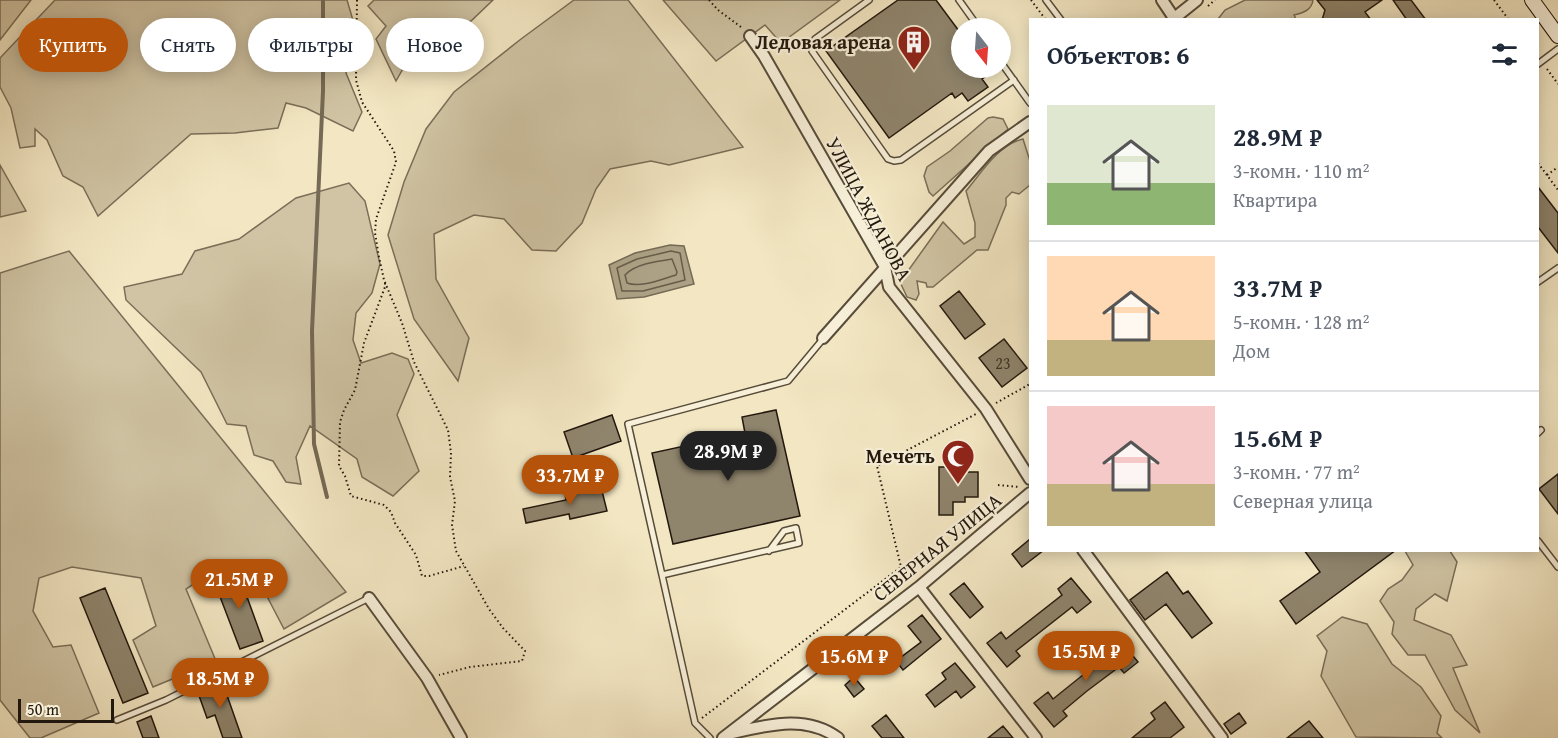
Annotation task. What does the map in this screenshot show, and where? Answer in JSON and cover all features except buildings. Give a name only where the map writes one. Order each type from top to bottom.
[{"type":"main road","points":[[1532,0],[1558,36]]},
{"type":"street","points":[[1162,0],[1172,18]]},
{"type":"street","points":[[1174,18],[1197,0]]},
{"type":"street","name":"УЛИЦА ЖДАНОВА","points":[[750,36],[764,56],[885,267],[889,287],[986,409],[1029,477]]},
{"type":"street","points":[[823,338],[988,151],[1029,123]]},
{"type":"street","name":"СЕВЕРНАЯ УЛИЦА","points":[[726,736],[919,587],[1029,495]]},
{"type":"street","points":[[1084,552],[1222,738]]},
{"type":"street","points":[[919,587],[1036,738]]},
{"type":"street","points":[[369,598],[427,678],[461,738]]},
{"type":"street","points":[[726,736],[783,722],[826,729],[838,738]]},
{"type":"lane","points":[[869,0],[814,39],[812,51],[888,159],[901,160],[1014,80]]},
{"type":"lane","points":[[959,0],[972,18]]},
{"type":"lane","points":[[1046,0],[1060,18]]},
{"type":"lane","points":[[1539,63],[1558,49]]},
{"type":"lane","points":[[1011,76],[1029,102]]},
{"type":"lane","points":[[1539,281],[1558,268]]},
{"type":"lane","points":[[710,738],[694,723],[628,424],[788,381],[823,338]]},
{"type":"lane","points":[[662,575],[800,543],[796,528],[784,531],[769,550]]},
{"type":"lane","points":[[1539,542],[1558,567]]},
{"type":"lane","points":[[117,720],[166,700],[369,598]]},
{"type":"path","points":[[357,0],[356,80],[362,102],[394,151],[396,162],[376,219],[375,233],[385,287],[364,343],[355,390],[340,422],[339,466],[345,476],[351,496],[384,505],[391,512],[395,523],[416,555],[422,576],[464,566]]},
{"type":"path","points":[[709,0],[750,36]]},
{"type":"path","points":[[1031,0],[1044,18]]},
{"type":"path","points":[[1494,0],[1508,18]]},
{"type":"path","points":[[1539,63],[1558,84]]},
{"type":"path","points":[[1539,164],[1558,190]]},
{"type":"path","points":[[1547,175],[1558,167]]},
{"type":"path","points":[[384,280],[402,323],[414,362],[448,430],[451,453],[450,477],[455,501],[452,525],[456,551],[496,619],[525,651],[522,661],[470,667],[427,678]]},
{"type":"path","points":[[694,723],[901,567],[877,466],[1029,385]]},
{"type":"path","points":[[998,485],[1020,487]]},
{"type":"shaded area","points":[[0,0],[31,0],[0,40]]},
{"type":"shaded area","points":[[55,0],[347,0],[352,18],[248,18],[248,72],[346,72],[362,112],[353,131],[306,108],[286,103],[278,128],[235,133],[191,134],[98,216],[83,187],[63,176],[47,140],[35,129],[35,146],[20,148],[11,108],[0,87],[0,58],[18,39],[18,72],[128,72],[128,18],[38,18]]},
{"type":"shaded area","points":[[374,0],[493,0],[474,18],[386,18],[386,26],[368,6]]},
{"type":"shaded area","points":[[574,0],[628,0],[743,147],[669,165],[651,161],[610,169],[596,189],[582,223],[556,251],[532,250],[504,219],[474,215],[434,234],[436,279],[469,338],[458,381],[414,319],[388,235],[404,182],[426,129],[454,92],[479,72],[484,72],[484,68]]},
{"type":"shaded area","points":[[663,0],[840,0],[781,43],[765,25],[716,61]]},
{"type":"shaded area","points":[[1245,0],[1313,0],[1309,9],[1294,15],[1296,18],[1219,18],[1225,10]]},
{"type":"shaded area","points":[[386,26],[386,60],[376,39]]},
{"type":"shaded area","points":[[392,72],[401,72],[396,81]]},
{"type":"shaded area","points":[[988,118],[1003,119],[1008,129],[933,196],[929,192],[924,176],[927,167],[950,151]]},
{"type":"shaded area","points":[[1023,139],[1029,158],[1029,186],[1019,194],[1012,192],[1006,198],[1006,205],[988,250],[977,250],[933,287],[927,287],[926,283],[917,281],[919,294],[916,300],[907,297],[900,282],[943,222],[964,244],[975,237],[975,223],[966,191],[998,153]]},
{"type":"shaded area","points":[[0,165],[26,211],[0,217]]},
{"type":"shaded area","points":[[349,183],[365,201],[380,264],[372,293],[356,313],[353,340],[361,363],[392,353],[408,359],[414,374],[397,415],[419,471],[393,496],[362,477],[357,459],[310,426],[296,457],[301,484],[286,482],[273,461],[254,455],[246,426],[227,424],[201,372],[126,300],[124,287],[182,274],[195,251],[239,239],[296,198]]},
{"type":"shaded area","points":[[69,251],[346,592],[284,629],[261,585],[229,561],[186,589],[216,661],[153,687],[133,640],[156,626],[141,578],[72,567],[39,578],[33,611],[53,647],[71,645],[99,713],[41,738],[30,738],[0,700],[0,273]]},
{"type":"shaded area","points":[[1406,552],[1451,552],[1457,562],[1447,601],[1435,594],[1416,609],[1414,620],[1451,635],[1467,665],[1453,668],[1480,733],[1455,710],[1425,655],[1408,655],[1392,634],[1394,622],[1380,601],[1388,589],[1402,580],[1413,565]]},
{"type":"shaded area","points":[[1342,617],[1367,624],[1392,664],[1421,687],[1441,716],[1437,733],[1442,738],[1356,737],[1321,676],[1327,651],[1317,636]]},
{"type":"water","points":[[670,245],[684,246],[694,284],[644,297],[617,299],[609,265],[635,253]]},
{"type":"waterway","points":[[323,0],[323,91],[312,331],[314,444],[327,497]]},
{"type":"place","name":"Ледовая арена","points":[[914,71]]},
{"type":"place","name":"Мечеть","points":[[958,485]]}]
